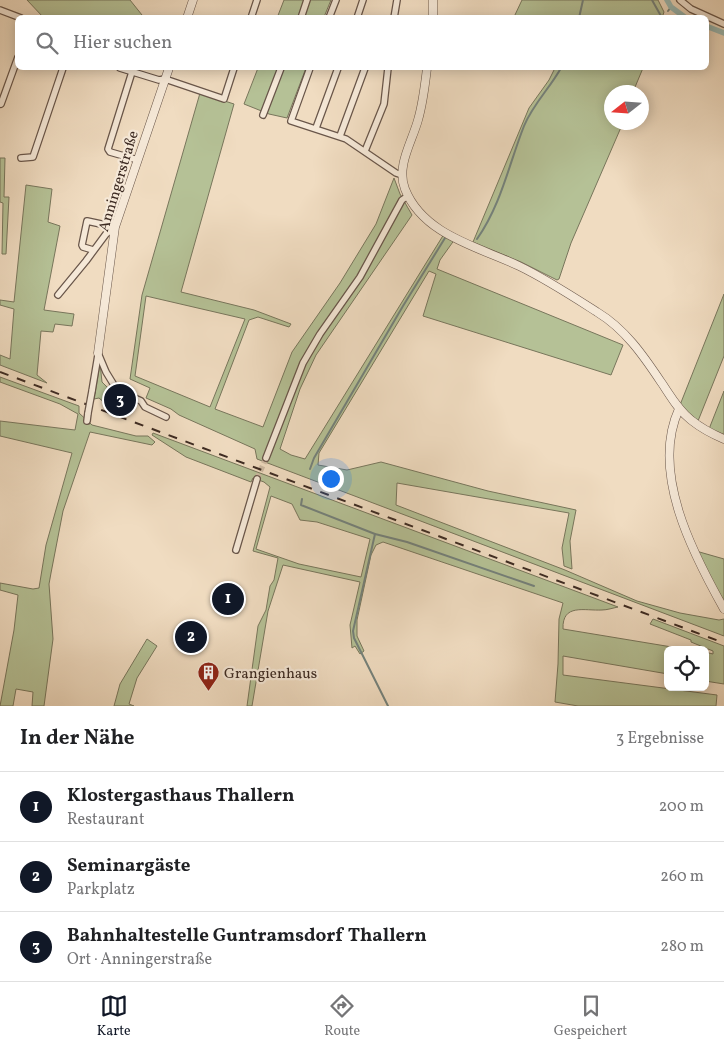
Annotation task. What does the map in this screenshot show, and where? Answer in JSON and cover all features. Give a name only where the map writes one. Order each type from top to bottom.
[{"type":"street","points":[[188,15],[193,0]]},
{"type":"street","points":[[253,15],[257,0]]},
{"type":"street","points":[[302,15],[308,0]]},
{"type":"street","points":[[330,15],[336,0]]},
{"type":"street","points":[[358,15],[363,0]]},
{"type":"street","points":[[394,15],[396,0]]},
{"type":"street","points":[[433,0],[433,15]]},
{"type":"street","points":[[680,0],[691,9],[704,15]]},
{"type":"street","points":[[0,10],[15,16]]},
{"type":"street","points":[[709,17],[724,24]]},
{"type":"street","points":[[0,103],[2,104],[15,66]]},
{"type":"street","points":[[21,158],[33,157],[62,70]]},
{"type":"street","points":[[126,70],[159,80],[165,79],[224,99],[233,70]]},
{"type":"street","name":"Anningerstraße","points":[[87,422],[115,227],[168,70]]},
{"type":"street","points":[[263,115],[281,70]]},
{"type":"street","points":[[309,70],[290,121],[340,136],[402,174]]},
{"type":"street","points":[[316,128],[337,70]]},
{"type":"street","points":[[340,136],[364,70]]},
{"type":"street","points":[[365,151],[384,104],[388,70]]},
{"type":"street","points":[[427,70],[423,100],[404,159],[402,174],[408,196],[427,219],[441,230],[520,266],[614,323],[630,340],[679,409],[691,420],[724,439]]},
{"type":"street","points":[[132,72],[108,148],[112,153],[138,160]]},
{"type":"street","points":[[266,458],[288,398],[303,364],[320,334],[360,277],[402,200],[408,196]]},
{"type":"street","points":[[93,250],[82,245],[86,222],[115,227]]},
{"type":"street","points":[[58,295],[106,234],[115,227]]},
{"type":"street","points":[[98,353],[106,372],[117,390],[141,401],[145,407],[166,417]]},
{"type":"street","points":[[679,409],[672,423],[670,454],[673,490],[694,555],[724,610]]},
{"type":"street","points":[[236,550],[258,479]]},
{"type":"green space","points":[[27,0],[130,0],[142,15],[41,15]]},
{"type":"green space","points":[[284,0],[331,0],[325,15],[278,15]]},
{"type":"green space","points":[[522,0],[658,0],[664,12],[663,15],[515,15]]},
{"type":"green space","points":[[257,70],[305,70],[287,118],[269,114],[244,104]]},
{"type":"green space","points":[[554,70],[642,70],[636,85],[604,85],[604,130],[620,130],[557,280],[521,262],[473,242],[529,108]]},
{"type":"green space","points":[[200,93],[234,104],[181,292],[254,310],[291,324],[289,327],[258,317],[249,320],[215,409],[263,427],[292,352],[340,283],[376,224],[394,178],[400,194],[412,215],[316,355],[300,389],[280,449],[305,459],[444,234],[455,239],[440,260],[437,269],[623,345],[611,375],[423,316],[436,274],[429,271],[319,453],[318,465],[347,470],[381,462],[488,491],[576,510],[570,541],[572,569],[564,566],[562,548],[569,513],[397,483],[396,505],[565,570],[637,601],[680,613],[719,620],[724,619],[724,636],[257,459],[255,449],[146,398],[150,388],[130,379],[142,295]],"holes":[[[146,296],[245,319],[210,407],[135,376]]]},
{"type":"green space","points":[[0,158],[5,158],[4,197],[9,197],[6,254],[2,254],[3,203],[0,202]]},
{"type":"green space","points":[[26,185],[52,189],[48,222],[60,226],[44,310],[74,314],[72,326],[55,324],[53,332],[41,331],[37,375],[47,383],[0,365],[0,355],[10,359],[14,309],[0,305],[0,300],[14,302]]},
{"type":"green space","points":[[724,294],[724,356],[698,421],[680,405]]},
{"type":"green space","points":[[100,363],[102,382],[113,393],[111,403],[106,404],[99,398],[94,399]]},
{"type":"green space","points":[[0,377],[79,406],[79,413],[92,425],[136,436],[148,436],[155,442],[152,445],[90,432],[63,511],[49,584],[53,639],[44,706],[32,706],[33,692],[16,689],[13,706],[0,706],[14,630],[18,595],[0,590],[0,583],[33,589],[39,588],[46,545],[72,453],[0,436],[0,421],[75,430],[78,414],[60,404],[0,382]]},
{"type":"green space","points":[[724,391],[724,436],[709,429]]},
{"type":"green space","points":[[153,433],[618,607],[604,610],[576,610],[570,612],[566,615],[563,629],[666,646],[664,646],[664,673],[563,656],[563,675],[664,688],[664,691],[686,691],[717,695],[716,706],[578,706],[555,702],[559,619],[563,603],[383,542],[376,545],[371,555],[357,620],[357,636],[364,651],[360,654],[355,646],[352,648],[350,625],[360,582],[283,565],[268,611],[252,706],[247,706],[258,626],[266,610],[278,558],[253,551],[270,487],[264,482],[253,478],[251,482],[186,457],[152,435]],"holes":[[[271,496],[292,504],[300,520],[317,522],[370,539],[361,577],[299,564],[256,549]]]},
{"type":"green space","points":[[696,551],[724,559],[724,602]]},
{"type":"green space","points":[[653,619],[724,646],[724,684],[709,682],[709,653],[713,654],[713,651],[709,649],[709,646],[701,646],[691,642],[691,640],[650,624]]},
{"type":"green space","points":[[147,639],[157,646],[137,678],[129,704],[134,706],[114,706],[120,684]]},
{"type":"waterway","points":[[580,15],[583,0]]},
{"type":"waterway","points":[[652,0],[660,15]]},
{"type":"waterway","points":[[667,0],[671,7],[682,15]]},
{"type":"waterway","points":[[668,11],[671,7]]},
{"type":"waterway","points":[[709,27],[724,33]]},
{"type":"waterway","points":[[477,239],[492,212],[504,184],[524,126],[560,70]]},
{"type":"waterway","points":[[310,469],[314,458],[445,238]]},
{"type":"waterway","points":[[302,499],[301,505],[375,534],[407,542],[534,586]]},
{"type":"waterway","points":[[375,534],[353,631],[354,638],[388,706]]},
{"type":"tunnel","points":[[257,479],[266,458]]},
{"type":"railway","points":[[0,372],[724,643]]},
{"type":"place","name":"Bahnhaltestelle Guntramsdorf Thallern","points":[[120,400]]},
{"type":"place","name":"Klostergasthaus Thallern","points":[[228,599]]},
{"type":"place","name":"Seminargäste","points":[[191,637]]},
{"type":"place","name":"Grangienhaus","points":[[208,692]]}]
